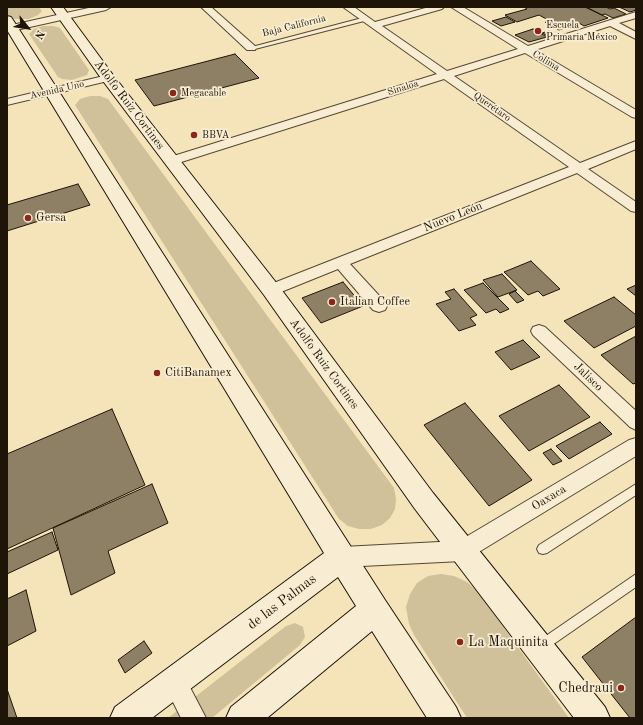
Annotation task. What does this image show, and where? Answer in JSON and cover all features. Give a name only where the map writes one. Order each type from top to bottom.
[{"type":"main road","name":"Adolfo Ruiz Cortines","points":[[60,12],[108,78],[271,290],[424,502],[594,718]]},
{"type":"main road","points":[[9,24],[375,610],[445,718]]},
{"type":"main road","name":"de las Palmas","points":[[126,718],[342,557]]},
{"type":"main road","points":[[242,718],[375,610]]},
{"type":"street","points":[[9,24],[60,12],[106,7]]},
{"type":"street","points":[[206,7],[250,48]]},
{"type":"street","name":"Querétaro","points":[[348,7],[636,208]]},
{"type":"street","name":"Baja California","points":[[370,22],[439,7]]},
{"type":"street","name":"Colima","points":[[456,7],[636,115]]},
{"type":"street","name":"Sinaloa","points":[[171,161],[636,15]]},
{"type":"street","points":[[611,23],[636,36]]},
{"type":"street","name":"Avenida Uno","points":[[7,102],[108,78]]},
{"type":"street","name":"Nuevo León","points":[[271,290],[636,145]]},
{"type":"street","points":[[340,262],[379,306]]},
{"type":"street","name":"Jalisco","points":[[539,330],[636,422]]},
{"type":"street","name":"Oaxaca","points":[[462,551],[636,446]]},
{"type":"street","points":[[342,557],[462,551]]},
{"type":"street","points":[[175,682],[194,718]]},
{"type":"lane","name":"Baja California","points":[[250,48],[370,22]]},
{"type":"lane","points":[[543,549],[636,489]]},
{"type":"lane","points":[[538,648],[636,580]]},
{"type":"shaded area","points":[[7,7],[39,7],[42,11],[38,15],[29,19],[14,19],[10,18],[7,13]]},
{"type":"shaded area","points":[[43,26],[60,28],[89,70],[87,75],[72,80],[58,77],[29,34],[34,29]]},
{"type":"shaded area","points":[[90,96],[100,96],[108,99],[394,488],[396,499],[395,509],[390,518],[382,525],[371,529],[359,529],[348,526],[339,519],[75,105],[80,99]]},
{"type":"shaded area","points":[[441,574],[454,576],[467,582],[478,592],[569,718],[467,718],[414,635],[409,624],[406,607],[410,594],[417,583],[428,576]]},
{"type":"shaded area","points":[[295,623],[303,627],[305,637],[300,645],[212,718],[168,718],[286,626]]},
{"type":"building","points":[[524,7],[585,7],[608,18],[584,26],[579,23],[559,30],[545,22],[550,21],[539,15],[517,22],[505,15],[527,9]]},
{"type":"building","points":[[586,7],[614,8],[626,14],[613,18],[605,14],[602,15]]},
{"type":"building","points":[[619,7],[636,7],[636,10],[630,12]]},
{"type":"building","points":[[506,17],[515,22],[501,26],[492,21]]},
{"type":"building","points":[[533,29],[547,37],[529,42],[515,35]]},
{"type":"building","points":[[549,31],[554,34],[548,36],[542,33]]},
{"type":"building","name":"Megacable","points":[[235,54],[259,78],[154,106],[135,80]]},
{"type":"building","name":"Gersa","points":[[78,184],[90,205],[7,231],[7,205]]},
{"type":"building","points":[[531,261],[560,289],[543,296],[538,291],[528,295],[504,272]]},
{"type":"building","points":[[502,274],[517,290],[498,297],[483,280]]},
{"type":"building","name":"Italian Coffee","points":[[343,282],[363,306],[321,323],[302,298]]},
{"type":"building","points":[[483,283],[509,309],[500,313],[496,309],[486,313],[464,290]]},
{"type":"building","points":[[636,285],[636,296],[627,289]]},
{"type":"building","points":[[454,289],[477,315],[470,318],[476,325],[459,331],[436,304],[451,299],[445,292]]},
{"type":"building","points":[[515,291],[524,300],[517,303],[509,294]]},
{"type":"building","points":[[614,297],[636,315],[636,326],[594,348],[564,321]]},
{"type":"building","points":[[636,336],[636,383],[633,384],[601,355]]},
{"type":"building","points":[[523,340],[540,357],[511,370],[495,352]]},
{"type":"building","points":[[559,385],[590,417],[529,451],[499,416]]},
{"type":"building","points":[[465,403],[532,480],[489,506],[424,425]]},
{"type":"building","points":[[112,409],[145,485],[7,549],[7,454]]},
{"type":"building","points":[[600,422],[612,434],[569,459],[556,446]]},
{"type":"building","points":[[551,449],[562,461],[553,465],[543,453]]},
{"type":"building","points":[[152,484],[168,523],[108,551],[115,573],[71,595],[53,528]]},
{"type":"building","points":[[52,532],[58,550],[7,574],[7,552]]},
{"type":"building","points":[[26,590],[36,631],[7,646],[7,599]]},
{"type":"building","name":"Chedraui","points":[[636,617],[636,718],[630,718],[582,657]]},
{"type":"building","points":[[144,641],[152,653],[125,673],[118,660]]},
{"type":"building","points":[[8,692],[17,718],[7,718]]},
{"type":"place","name":"Escuela Primaria México","points":[[538,31]]},
{"type":"place","name":"Megacable","points":[[173,93]]},
{"type":"place","name":"BBVA","points":[[194,135]]},
{"type":"place","name":"Gersa","points":[[28,218]]},
{"type":"place","name":"Italian Coffee","points":[[332,302]]},
{"type":"place","name":"CitiBanamex","points":[[157,373]]},
{"type":"place","name":"La Maquinita","points":[[460,642]]},
{"type":"place","name":"Chedraui","points":[[621,688]]}]
